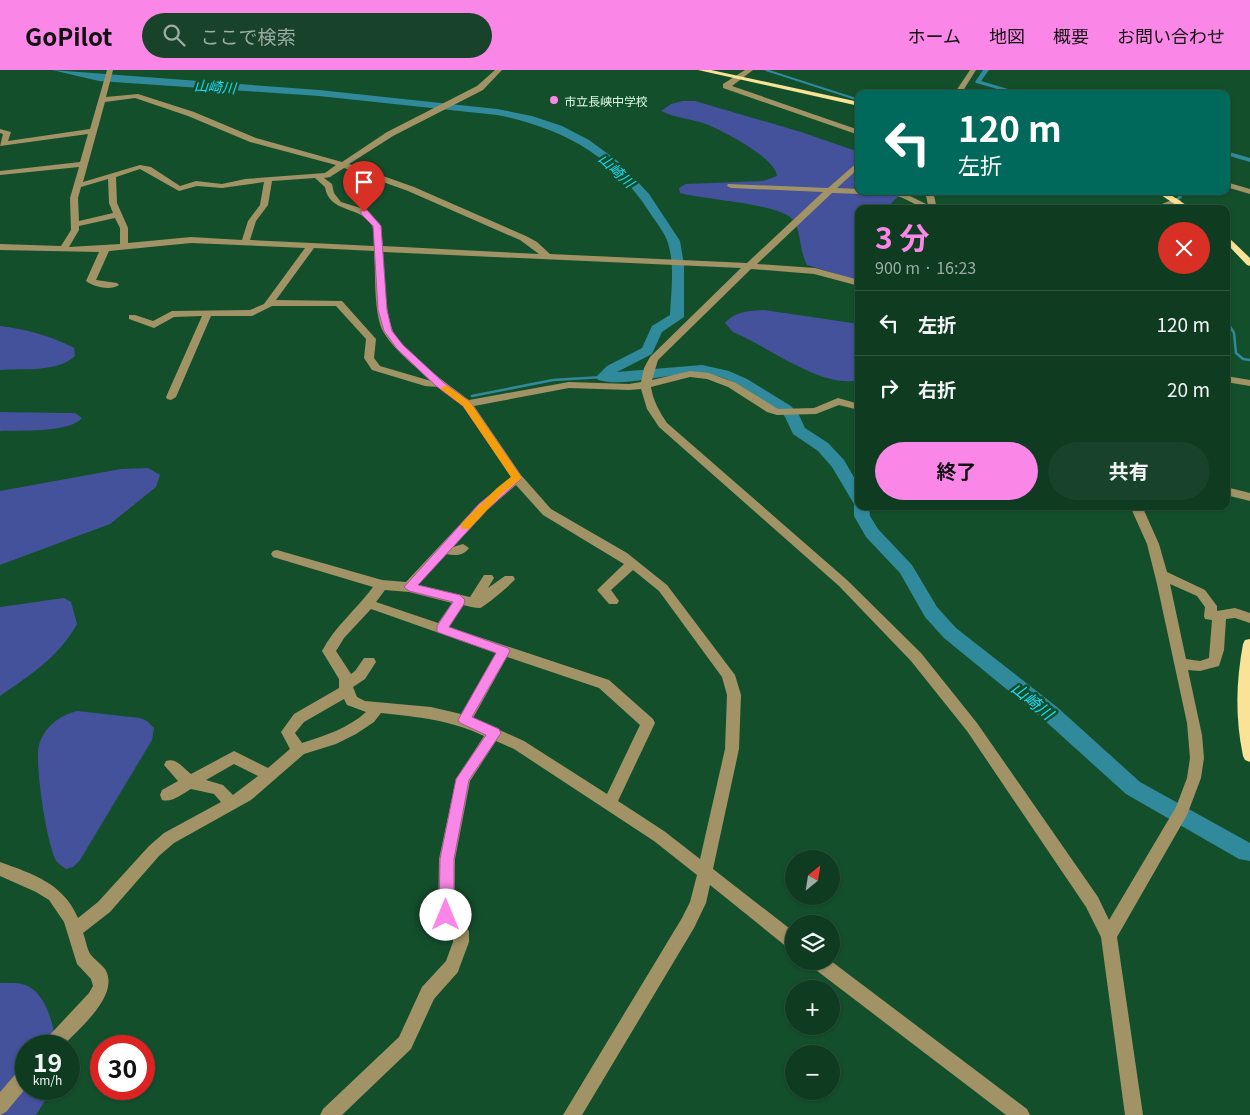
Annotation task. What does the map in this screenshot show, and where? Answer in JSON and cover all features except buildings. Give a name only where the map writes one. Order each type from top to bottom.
[{"type":"main road","points":[[701,70],[855,103]]},
{"type":"main road","points":[[1166,195],[1182,205]]},
{"type":"main road","points":[[1230,244],[1250,263]]},
{"type":"main road","points":[[1250,644],[1242,680],[1243,726],[1250,756]]},
{"type":"street","points":[[64,248],[73,235],[75,224],[74,198],[110,70]]},
{"type":"street","points":[[77,186],[144,167],[179,189],[196,183],[222,186],[246,181],[319,178],[344,166],[390,134],[480,88],[499,70]]},
{"type":"street","points":[[750,70],[726,86],[855,132]]},
{"type":"street","points":[[960,90],[974,70]]},
{"type":"street","points":[[101,100],[135,96],[191,114],[253,140],[344,166],[411,189],[523,238],[534,244],[548,257]]},
{"type":"street","points":[[0,131],[7,132],[2,143]]},
{"type":"street","points":[[2,143],[92,131]]},
{"type":"street","points":[[0,173],[19,169],[60,168],[83,164]]},
{"type":"street","points":[[855,166],[748,266],[654,359],[646,380],[648,401],[663,425],[843,583],[916,657],[983,743],[1092,902],[1109,936],[1134,1115]]},
{"type":"street","points":[[112,176],[113,203],[124,228],[124,246]]},
{"type":"street","points":[[319,178],[329,186],[330,193],[338,204],[364,212],[377,226],[383,310],[388,331],[400,347],[440,384],[466,404],[517,478],[547,512],[633,563],[663,588],[728,675],[734,696],[732,749],[698,903],[688,923],[572,1115]]},
{"type":"street","points":[[245,243],[252,221],[264,205],[268,180]]},
{"type":"street","points":[[1230,185],[1250,192]]},
{"type":"street","points":[[731,186],[855,192]]},
{"type":"street","points":[[903,195],[923,205]]},
{"type":"street","points":[[1165,205],[1177,201]]},
{"type":"street","points":[[75,224],[117,215]]},
{"type":"street","points":[[0,247],[106,249],[181,239],[380,250],[748,266],[806,270],[855,282]]},
{"type":"street","points":[[132,317],[154,325],[172,314],[252,313],[268,303],[311,246]]},
{"type":"street","points":[[106,249],[91,281],[114,285]]},
{"type":"street","points":[[268,303],[339,304],[371,339],[369,358],[376,368],[429,384],[440,384]]},
{"type":"street","points":[[170,397],[208,313]]},
{"type":"street","points":[[466,404],[568,385],[630,387],[646,380],[682,374],[709,376],[741,390],[771,410],[790,412],[823,410],[838,401],[855,406]]},
{"type":"street","points":[[1230,380],[1250,383]]},
{"type":"street","points":[[409,587],[500,490],[517,478]]},
{"type":"street","points":[[1230,491],[1250,497]]},
{"type":"street","points":[[1109,936],[1168,834],[1191,789],[1197,759],[1188,697],[1162,574],[1148,527],[1138,510]]},
{"type":"street","points":[[443,549],[454,552],[463,548]]},
{"type":"street","points":[[277,554],[382,585],[409,587],[480,603],[499,585],[509,579]]},
{"type":"street","points":[[613,601],[603,590],[633,563]]},
{"type":"street","points":[[1162,574],[1201,593],[1211,606],[1210,616]]},
{"type":"street","points":[[473,602],[488,578]]},
{"type":"street","points":[[382,585],[368,604],[339,634],[329,650],[346,678],[346,687],[352,701],[363,706],[431,713],[464,720],[519,745],[659,836],[785,935]]},
{"type":"street","points":[[441,629],[460,600]]},
{"type":"street","points":[[368,604],[604,684],[648,723],[609,805]]},
{"type":"street","points":[[1180,664],[1200,666],[1214,662],[1218,656],[1217,622],[1221,616],[1228,613],[1246,616]]},
{"type":"street","points":[[464,720],[504,651]]},
{"type":"street","points":[[299,750],[288,732],[299,718],[346,687],[360,675],[369,662]]},
{"type":"street","points":[[76,930],[104,907],[162,845],[232,804],[270,776],[299,750],[331,740],[352,730],[369,718],[378,708]]},
{"type":"street","points":[[329,1115],[405,1043],[428,993],[452,966],[461,942],[461,931],[446,915],[447,859],[463,779],[494,733]]},
{"type":"street","points":[[167,795],[234,757],[270,776]]},
{"type":"street","points":[[171,764],[189,782],[218,789],[232,804]]},
{"type":"street","points":[[0,869],[42,887],[55,895],[76,930],[83,958],[99,975],[101,986],[95,999],[81,1017],[62,1035]]},
{"type":"street","points":[[830,970],[1020,1115]]},
{"type":"street","points":[[0,1106],[15,1088]]},
{"type":"shaded area","points":[[695,101],[801,132],[855,151],[855,195],[900,195],[889,205],[855,205],[855,280],[807,265],[796,225],[787,215],[759,206],[680,193],[679,188],[686,184],[763,181],[777,176],[768,161],[736,139],[706,124],[661,111],[671,104]]},
{"type":"shaded area","points":[[764,310],[855,323],[855,380],[844,381],[812,373],[733,332],[725,323],[733,316],[748,311]]},
{"type":"shaded area","points":[[0,326],[29,331],[57,340],[74,348],[75,356],[59,365],[49,367],[0,370]]},
{"type":"shaded area","points":[[0,412],[75,413],[82,418],[76,423],[56,428],[0,431]]},
{"type":"shaded area","points":[[148,468],[160,475],[156,487],[110,524],[0,565],[0,491],[121,469]]},
{"type":"shaded area","points":[[64,598],[71,602],[77,624],[70,636],[53,656],[0,696],[0,607]]},
{"type":"shaded area","points":[[77,711],[140,718],[147,721],[154,728],[152,740],[80,860],[73,867],[66,869],[57,862],[49,840],[40,785],[38,754],[39,745],[49,727],[64,716]]},
{"type":"shaded area","points":[[0,983],[22,984],[35,991],[40,997],[45,1005],[54,1035],[15,1035],[15,1100],[45,1100],[36,1115],[0,1115]]},
{"type":"waterway","name":"山崎川","points":[[57,70],[99,78],[319,93],[497,112],[528,118],[558,128],[585,142],[615,164],[645,196],[674,241],[678,265],[677,317],[657,329],[647,351],[612,369],[603,377],[631,376],[688,369],[714,371],[733,377],[786,409],[792,415],[798,431],[823,447],[838,464],[855,493]]},
{"type":"waterway","points":[[766,70],[855,99]]},
{"type":"waterway","points":[[986,70],[978,82],[1007,90]]},
{"type":"waterway","points":[[1230,154],[1250,160]]},
{"type":"waterway","points":[[1175,200],[1181,197],[1177,195]]},
{"type":"waterway","points":[[1230,326],[1234,333],[1236,353],[1243,359],[1250,360]]},
{"type":"waterway","points":[[472,396],[553,380],[603,377]]},
{"type":"waterway","name":"山崎川","points":[[861,510],[862,516],[872,533],[906,569],[931,612],[950,633],[1050,713],[1094,755],[1133,788],[1167,809],[1247,852]]},
{"type":"slow traffic","points":[[446,388],[466,404],[517,478],[500,490],[465,527]]},
{"type":"place","name":"市立長峡中学校","points":[[554,100]]},
{"type":"route","points":[[364,212],[377,226],[380,246],[383,310],[388,331],[413,360],[466,404],[517,478],[500,490],[483,507],[409,587],[460,600],[441,629],[504,651],[464,720],[494,733],[474,759],[463,779],[447,859],[446,915]]}]
